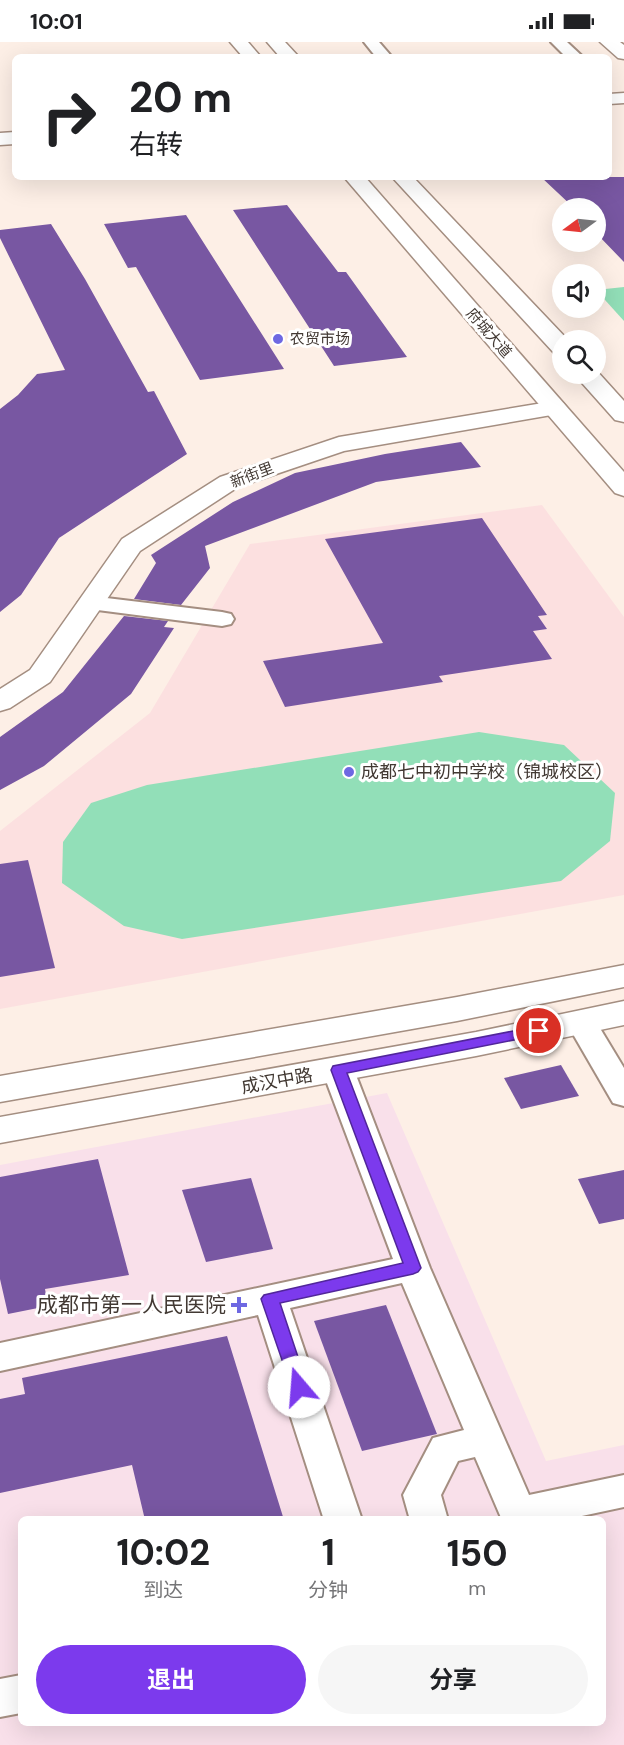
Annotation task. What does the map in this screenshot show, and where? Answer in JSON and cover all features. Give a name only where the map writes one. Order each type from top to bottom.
[{"type":"main road","points":[[239,42],[249,54]]},
{"type":"main road","points":[[276,42],[287,54]]},
{"type":"main road","points":[[609,42],[624,54]]},
{"type":"main road","name":"府城大道","points":[[357,180],[624,488]]},
{"type":"main road","points":[[405,180],[552,337]]},
{"type":"main road","points":[[595,384],[624,415]]},
{"type":"main road","name":"新街里","points":[[0,702],[39,676],[131,545],[229,482],[339,444],[555,408]]},
{"type":"main road","points":[[0,1089],[458,1009],[624,976]]},
{"type":"main road","name":"成汉中路","points":[[0,1130],[338,1070],[624,1013]]},
{"type":"street","points":[[370,42],[381,54]]},
{"type":"street","points":[[558,42],[572,54]]},
{"type":"street","points":[[90,603],[222,619]]},
{"type":"street","points":[[581,1022],[624,1095]]},
{"type":"street","points":[[338,1070],[413,1268],[518,1514],[624,1491]]},
{"type":"street","points":[[0,1357],[413,1268]]},
{"type":"street","points":[[270,1299],[342,1516]]},
{"type":"street","points":[[428,1516],[422,1495],[446,1449],[486,1440]]},
{"type":"street","points":[[0,1698],[18,1695]]},
{"type":"shaded area","name":"成都七中初中学校（锦城校区）","points":[[542,505],[624,617],[624,895],[0,1009],[0,831],[150,713],[250,544]]},
{"type":"shaded area","name":"成都市第一人民医院","points":[[387,1093],[546,1461],[624,1445],[624,1745],[0,1745],[0,1165]]},
{"type":"green space","points":[[624,287],[624,321],[606,301],[606,289]]},
{"type":"green space","points":[[479,732],[564,745],[615,793],[610,841],[561,881],[182,939],[124,926],[62,883],[63,842],[91,803],[147,785]]},
{"type":"building","points":[[612,177],[624,177],[624,262],[606,243],[606,198],[563,198],[544,180],[612,180]]},
{"type":"building","points":[[287,205],[338,272],[346,272],[407,357],[334,366],[233,210]]},
{"type":"building","points":[[186,215],[284,369],[200,380],[136,267],[128,268],[104,224]]},
{"type":"building","points":[[51,224],[85,279],[148,392],[154,391],[187,454],[59,538],[21,595],[0,612],[0,409],[18,395],[37,374],[65,370],[0,238],[0,230]]},
{"type":"building","points":[[461,442],[481,467],[376,482],[205,546],[210,568],[181,605],[134,599],[156,563],[151,555],[233,502],[295,473],[385,454]]},
{"type":"building","points":[[482,518],[547,615],[538,616],[547,629],[533,631],[552,659],[439,676],[443,682],[285,707],[263,661],[383,643],[325,539]]},
{"type":"building","points":[[124,616],[168,621],[164,627],[174,628],[131,694],[44,766],[0,790],[0,737],[63,692]]},
{"type":"building","points":[[28,860],[55,968],[0,977],[0,864]]},
{"type":"building","points":[[561,1065],[579,1096],[521,1109],[504,1078]]},
{"type":"building","points":[[98,1159],[129,1275],[45,1289],[48,1306],[8,1314],[0,1279],[0,1177]]},
{"type":"building","points":[[624,1170],[624,1219],[599,1224],[578,1179]]},
{"type":"building","points":[[251,1178],[273,1249],[206,1262],[182,1190]]},
{"type":"building","points":[[386,1305],[437,1434],[362,1451],[314,1321]]},
{"type":"building","points":[[227,1336],[283,1516],[144,1516],[132,1465],[0,1493],[0,1399],[25,1394],[22,1378]]},
{"type":"place","name":"农贸市场","points":[[278,339]]},
{"type":"place","name":"成都七中初中学校（锦城校区）","points":[[349,772]]},
{"type":"place","name":"成都市第一人民医院","points":[[239,1305]]},
{"type":"route","points":[[299,1387],[270,1299],[413,1268],[338,1070],[539,1031]]}]
